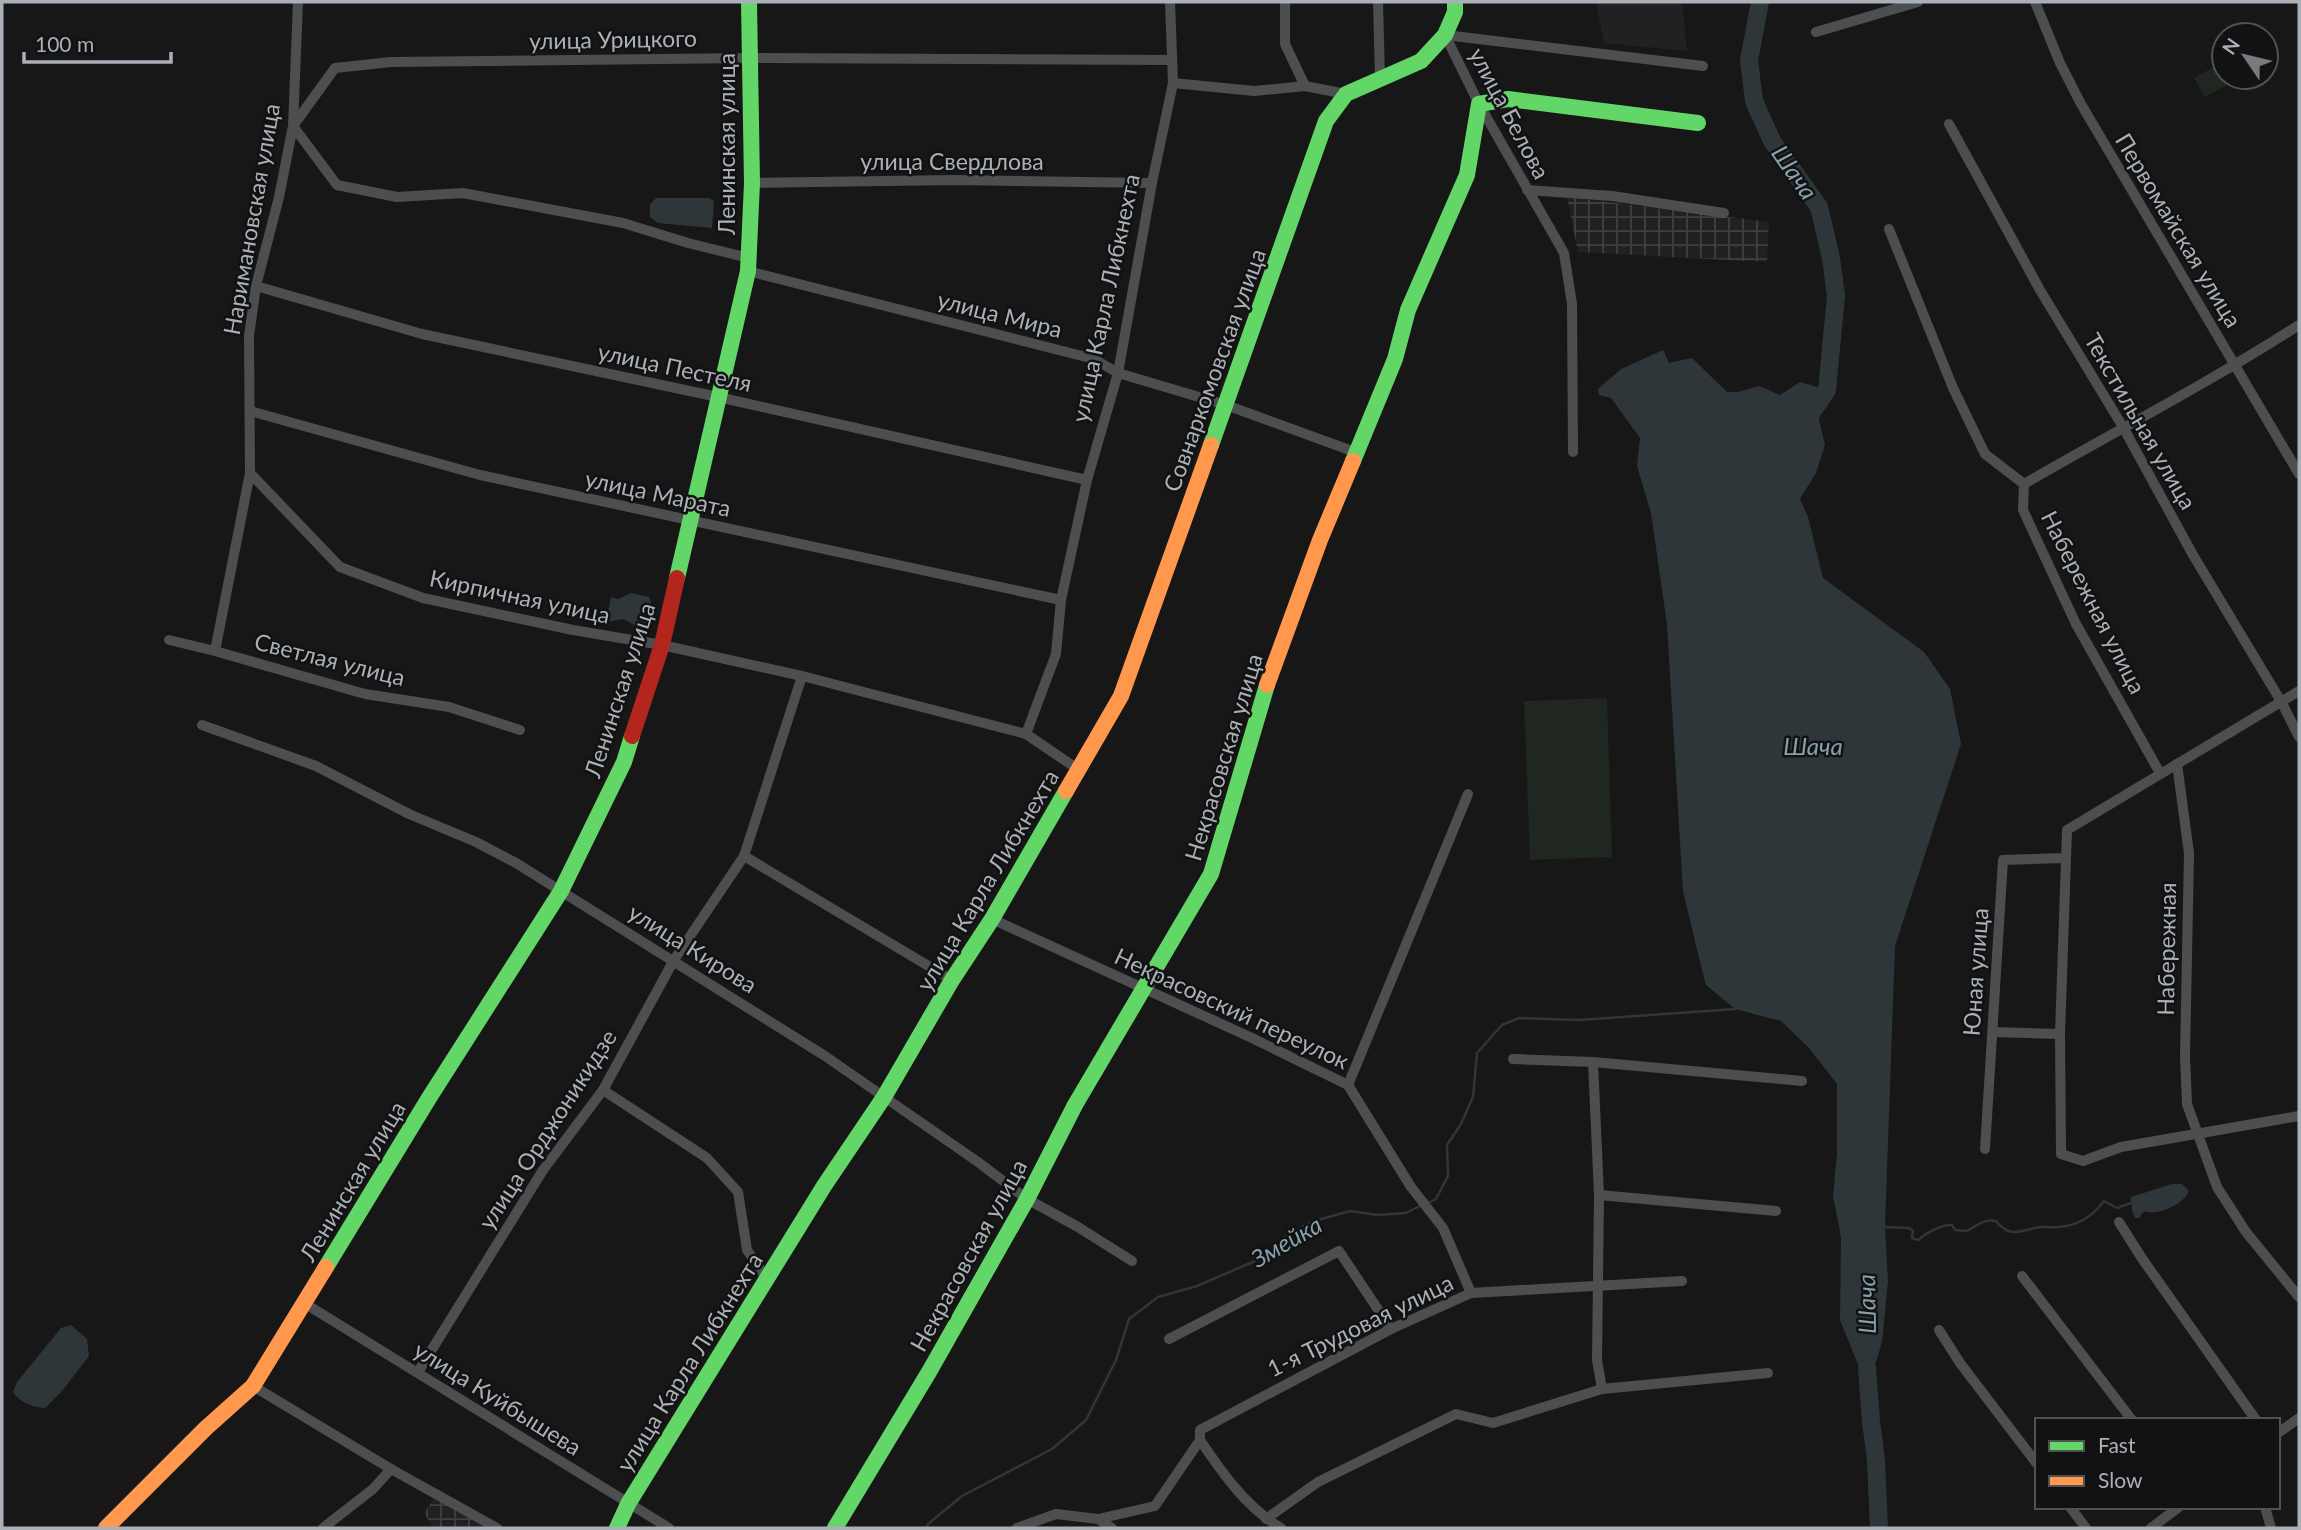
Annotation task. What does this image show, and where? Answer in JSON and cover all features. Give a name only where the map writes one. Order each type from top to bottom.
[{"type":"street","name":"Наримановская улица","points":[[215,651],[250,472],[249,336],[256,286],[279,197],[293,126],[298,2]]},
{"type":"street","name":"Ленинская улица","points":[[106,1528],[206,1428],[253,1386],[429,1098],[561,891],[624,761],[662,645],[749,265],[752,183],[749,2]]},
{"type":"street","name":"улица Карла Либкнехта","points":[[617,1528],[628,1504],[824,1186],[884,1097],[1079,770],[1026,734],[1056,654],[1061,600],[1087,481],[1118,373],[1173,83],[1170,2]]},
{"type":"street","points":[[1285,2],[1285,44],[1305,86]]},
{"type":"street","points":[[1378,2],[1380,78]]},
{"type":"street","points":[[1446,35],[1455,12],[1455,2]]},
{"type":"street","points":[[1816,32],[1918,2]]},
{"type":"street","name":"Первомайская улица","points":[[2035,2],[2060,63],[2081,104],[2299,474]]},
{"type":"street","name":"Совнаркомовская улица","points":[[1079,770],[1121,696],[1325,121],[1346,94],[1421,61],[1446,35]]},
{"type":"street","name":"улица Белова","points":[[1446,35],[1703,66]]},
{"type":"street","name":"улица Белова","points":[[1446,35],[1479,104],[1564,253],[1572,304],[1573,452]]},
{"type":"street","name":"улица Урицкого","points":[[293,126],[335,68],[391,62],[749,58],[1172,60]]},
{"type":"street","points":[[1173,83],[1254,91],[1305,86],[1346,94]]},
{"type":"street","points":[[1479,104],[1508,99],[1698,123]]},
{"type":"street","name":"Некрасовская улица","points":[[835,1528],[935,1360],[1027,1199],[1075,1105],[1211,874],[1264,694],[1320,540],[1395,359],[1408,310],[1467,174],[1479,104]]},
{"type":"street","name":"Текстильная улица","points":[[1949,124],[2040,290],[2123,427],[2193,555],[2282,703],[2299,737]]},
{"type":"street","name":"улица Мира","points":[[293,126],[337,185],[397,197],[463,193],[622,223],[749,265],[1094,359],[1118,373],[1226,405],[1355,452]]},
{"type":"street","name":"улица Свердлова","points":[[752,183],[956,180],[1152,183]]},
{"type":"street","points":[[1527,190],[1612,196],[1724,213]]},
{"type":"street","points":[[1889,229],[1953,388],[1985,454],[2024,484],[2235,366],[2299,325]]},
{"type":"street","name":"улица Пестеля","points":[[256,286],[422,334],[718,397],[1087,481]]},
{"type":"street","name":"улица Марата","points":[[250,411],[480,475],[1061,600]]},
{"type":"street","name":"Кирпичная улица","points":[[250,472],[340,567],[423,598],[573,630],[662,645],[802,676],[1026,734]]},
{"type":"street","name":"Набережная улица","points":[[2024,484],[2024,510],[2076,624],[2160,773]]},
{"type":"street","name":"Светлая улица","points":[[169,640],[365,694],[449,707],[520,730]]},
{"type":"street","name":"улица Орджоникидзе","points":[[418,1372],[542,1170],[603,1090],[674,960],[744,856],[802,676]]},
{"type":"street","points":[[2299,691],[2067,830],[2060,1034],[2061,1154],[2083,1161],[2121,1147],[2299,1116]]},
{"type":"street","name":"улица Кирова","points":[[202,725],[316,766],[409,814],[506,857],[825,1056],[1027,1199],[1132,1261]]},
{"type":"street","name":"Набережная","points":[[2178,764],[2189,853],[2185,1056],[2187,1104],[2217,1187],[2246,1232],[2299,1297]]},
{"type":"street","points":[[1348,1085],[1468,794]]},
{"type":"street","points":[[744,856],[952,980]]},
{"type":"street","name":"Юная улица","points":[[1985,1149],[2003,860],[2065,858]]},
{"type":"street","name":"Некрасовский переулок","points":[[992,919],[1348,1085],[1411,1187],[1439,1222],[1471,1293]]},
{"type":"street","points":[[1993,1032],[2060,1034]]},
{"type":"street","points":[[1513,1059],[1593,1062],[1802,1081]]},
{"type":"street","points":[[1593,1062],[1599,1195],[1597,1360],[1602,1390]]},
{"type":"street","points":[[603,1090],[707,1158],[738,1192],[747,1250],[767,1279]]},
{"type":"street","points":[[1599,1195],[1776,1210]]},
{"type":"street","points":[[2119,1222],[2255,1418]]},
{"type":"street","points":[[1169,1339],[1339,1251],[1391,1329]]},
{"type":"street","points":[[2021,1276],[2130,1418]]},
{"type":"street","name":"1-я Трудовая улица","points":[[1200,1440],[1200,1430],[1391,1329],[1471,1293],[1682,1281]]},
{"type":"street","name":"улица Куйбышева","points":[[304,1303],[670,1528]]},
{"type":"street","points":[[1939,1330],[1960,1363],[2035,1461]]},
{"type":"street","points":[[1266,1519],[1318,1482],[1456,1414],[1493,1423],[1602,1390],[1768,1373]]},
{"type":"street","points":[[253,1386],[391,1469],[497,1528]]},
{"type":"street","points":[[2280,1432],[2299,1418]]},
{"type":"street","points":[[1017,1528],[1056,1514],[1098,1519],[1155,1506],[1200,1440],[1229,1483],[1266,1519],[1281,1528]]},
{"type":"street","points":[[323,1528],[373,1489],[391,1469]]},
{"type":"street","points":[[2072,1509],[2086,1528]]},
{"type":"street","points":[[2151,1528],[2176,1509]]},
{"type":"street","points":[[2266,1509],[2271,1528]]},
{"type":"street","points":[[1098,1519],[1112,1528]]},
{"type":"shaded area","points":[[1596,2],[1682,2],[1687,51],[1604,43]]},
{"type":"shaded area","points":[[2210,69],[2210,91],[2216,91],[2205,97],[2194,78]]},
{"type":"shaded area","points":[[1567,197],[1769,222],[1767,262],[1578,252]]},
{"type":"shaded area","points":[[1607,698],[1612,857],[1530,860],[1524,701]]},
{"type":"shaded area","points":[[435,1497],[486,1528],[433,1528],[424,1513]]},
{"type":"water","points":[[656,198],[709,198],[714,201],[712,228],[658,223],[650,217],[650,205]]},
{"type":"water","name":"Шача","points":[[1663,350],[1669,363],[1692,358],[1727,392],[1759,386],[1780,395],[1800,382],[1827,390],[1819,419],[1825,445],[1816,473],[1800,499],[1808,517],[1823,578],[1924,652],[1950,689],[1961,744],[1895,946],[1885,1227],[1888,1281],[1882,1342],[1868,1389],[1840,1320],[1841,1237],[1833,1196],[1837,1153],[1837,1084],[1809,1048],[1781,1021],[1735,1009],[1706,985],[1683,891],[1667,625],[1651,513],[1637,466],[1640,438],[1611,398],[1599,395],[1598,389],[1621,369]]},
{"type":"water","points":[[631,593],[649,597],[652,613],[646,627],[636,626],[623,619],[606,622],[611,597],[618,599]]},
{"type":"water","points":[[2172,1184],[2182,1184],[2189,1191],[2182,1200],[2164,1210],[2144,1211],[2139,1218],[2135,1218],[2131,1197]]},
{"type":"water","points":[[71,1325],[87,1339],[89,1356],[45,1408],[23,1402],[13,1392],[17,1382],[61,1328]]},
{"type":"waterway","name":"Шача","points":[[1760,2],[1749,60],[1754,101],[1772,141],[1819,207],[1831,258],[1836,296],[1827,390],[1815,408]]},
{"type":"waterway","name":"Змейка","points":[[1426,1204],[1436,1199],[1448,1176],[1447,1145],[1461,1124],[1473,1097],[1477,1053],[1502,1025],[1519,1018],[1580,1020],[1737,1007]]},
{"type":"waterway","points":[[1885,1227],[1909,1228],[1913,1231],[1912,1238],[1918,1240],[1944,1226],[1952,1225],[1955,1230],[1967,1231],[1988,1221],[1996,1221],[2001,1227],[2017,1232],[2078,1223],[2104,1201],[2117,1208],[2131,1203]]},
{"type":"waterway","name":"Змейка","points":[[926,1528],[962,1496],[1052,1449],[1086,1420],[1116,1360],[1129,1319],[1158,1297],[1197,1286],[1269,1255],[1285,1237],[1311,1222],[1350,1211],[1377,1215],[1406,1213],[1420,1206]]},
{"type":"waterway","name":"Шача","points":[[1867,1368],[1879,1528]]},
{"type":"traffic: fast","points":[[677,578],[748,271],[752,183],[749,2]]},
{"type":"traffic: fast","points":[[1211,445],[1326,121],[1346,94],[1421,61],[1445,35],[1455,12],[1455,2]]},
{"type":"traffic: fast","points":[[1353,461],[1395,359],[1408,310],[1467,175],[1479,104],[1508,99],[1698,123]]},
{"type":"traffic: fast","points":[[835,1528],[929,1372],[1027,1199],[1075,1105],[1211,874],[1267,685]]},
{"type":"traffic: fast","points":[[326,1267],[429,1098],[561,891],[624,762],[632,736]]},
{"type":"traffic: fast","points":[[617,1528],[628,1504],[824,1186],[884,1097],[1066,791]]},
{"type":"traffic: slow","points":[[1066,791],[1121,696],[1211,445]]},
{"type":"traffic: slow","points":[[1267,685],[1320,540],[1353,461]]},
{"type":"traffic: slow","points":[[106,1528],[206,1428],[253,1386],[326,1267]]},
{"type":"traffic: jam","points":[[632,736],[662,645],[677,578]]}]
